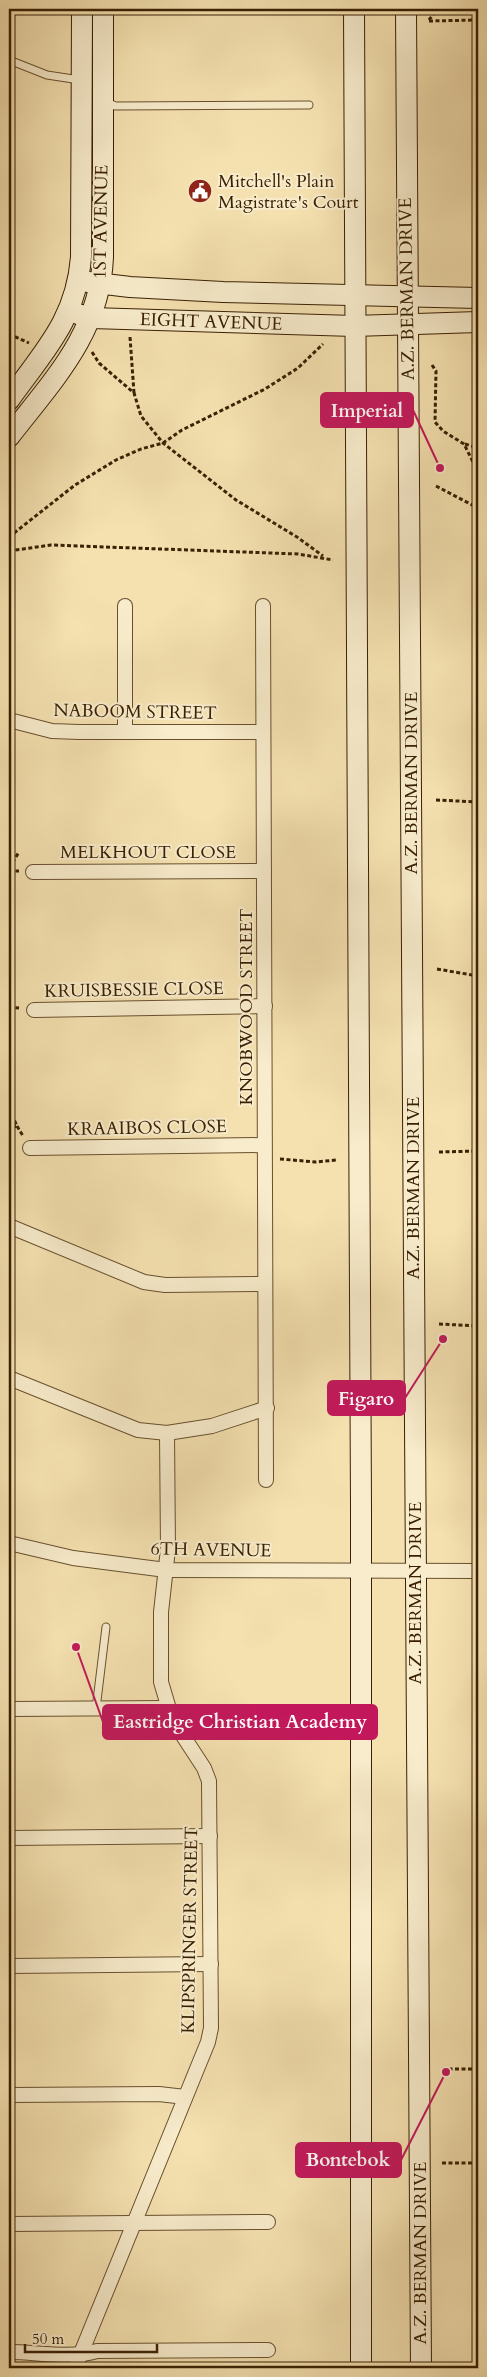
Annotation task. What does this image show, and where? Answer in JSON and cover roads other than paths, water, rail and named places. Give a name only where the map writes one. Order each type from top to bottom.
[{"type":"main road","name":"1ST AVENUE","points":[[9,437],[70,357],[91,318],[100,283],[103,257],[92,90],[82,9]]},
{"type":"main road","name":"1ST AVENUE","points":[[9,400],[70,312],[79,280],[92,90],[103,9]]},
{"type":"main road","points":[[354,9],[353,294],[358,531],[361,2368]]},
{"type":"main road","name":"A.Z. BERMAN DRIVE","points":[[406,9],[406,295],[421,2368]]},
{"type":"main road","name":"EIGHT AVENUE","points":[[79,280],[130,287],[214,291],[478,298]]},
{"type":"main road","name":"EIGHT AVENUE","points":[[70,312],[91,318],[354,326],[478,322]]},
{"type":"street","points":[[125,606],[125,732]]},
{"type":"street","name":"KNOBWOOD STREET","points":[[263,606],[266,1480]]},
{"type":"street","name":"NABOOM STREET","points":[[9,720],[52,731],[263,732]]},
{"type":"street","name":"MELKHOUT CLOSE","points":[[33,872],[264,871]]},
{"type":"street","name":"KRUISBESSIE CLOSE","points":[[34,1010],[265,1006]]},
{"type":"street","name":"KRAAIBOS CLOSE","points":[[30,1148],[265,1152]]},
{"type":"street","points":[[9,1226],[144,1282],[155,1284],[265,1284]]},
{"type":"street","points":[[9,1378],[138,1430],[167,1433],[212,1426],[267,1408]]},
{"type":"street","name":"KLIPSPRINGER STREET","points":[[78,2362],[208,2042],[210,2028],[209,1781],[204,1768],[172,1719],[161,1682],[161,1612],[168,1548],[167,1433]]},
{"type":"street","name":"6TH AVENUE","points":[[9,1543],[73,1558],[166,1570],[478,1571]]},
{"type":"street","points":[[9,1709],[168,1708]]},
{"type":"street","points":[[9,1838],[210,1836]]},
{"type":"street","points":[[9,1966],[210,1964]]},
{"type":"street","points":[[9,2095],[158,2094],[185,2097]]},
{"type":"street","points":[[9,2224],[268,2222]]},
{"type":"street","points":[[9,2352],[38,2352],[78,2362],[97,2351],[268,2350]]},
{"type":"lane","points":[[9,60],[92,90],[115,106],[310,105]]},
{"type":"lane","points":[[96,1709],[106,1627]]},
{"type":"place","name":"Mitchell's Plain Magistrate's Court","points":[[200,191]]},
{"type":"place","name":"Imperial","points":[[440,468]]},
{"type":"place","name":"Figaro","points":[[443,1339]]},
{"type":"place","name":"Eastridge Christian Academy","points":[[76,1647]]},
{"type":"place","name":"Bontebok","points":[[446,2072]]}]
